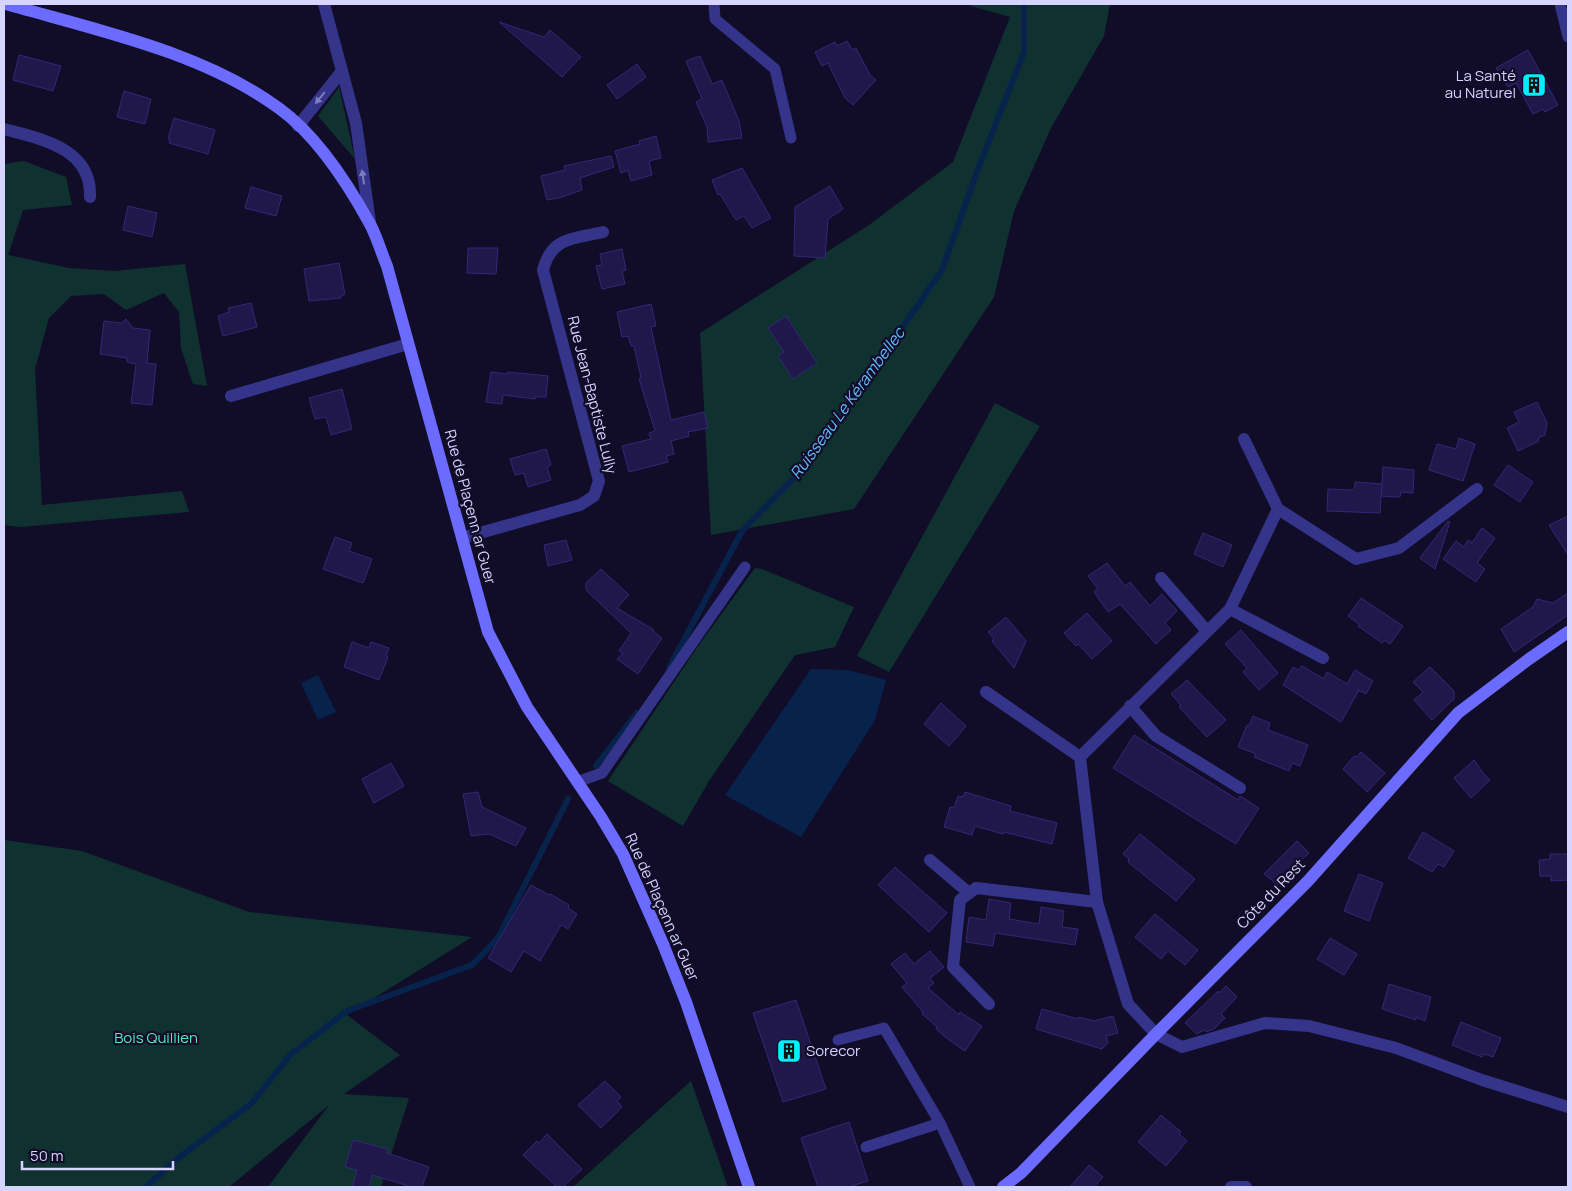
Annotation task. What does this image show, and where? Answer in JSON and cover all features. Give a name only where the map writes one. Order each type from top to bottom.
[{"type":"main road","name":"Rue de Plaçenn ar Guer","points":[[6,4],[161,50],[214,70],[248,88],[281,109],[316,142],[331,161],[370,225],[387,266],[488,632],[527,707],[622,854],[686,1002],[749,1187]]},
{"type":"main road","name":"Côte du Rest","points":[[1003,1187],[1021,1173],[1308,881],[1458,713],[1568,632]]},
{"type":"street","points":[[324,4],[356,123],[370,225]]},
{"type":"street","points":[[298,126],[342,71]]},
{"type":"street","points":[[4,129],[52,142],[68,152],[85,170],[90,197]]},
{"type":"street","name":"Rue Jean-Baptiste Lully","points":[[462,538],[580,505],[594,496],[599,481],[543,270],[548,254],[559,243],[603,232]]},
{"type":"street","points":[[231,396],[408,344]]},
{"type":"street","points":[[1244,439],[1278,509],[1356,559],[1399,548],[1477,489]]},
{"type":"street","points":[[1080,757],[1230,609],[1278,509]]},
{"type":"street","points":[[1161,578],[1207,631]]},
{"type":"street","points":[[1230,609],[1322,658]]},
{"type":"street","points":[[986,692],[1080,757],[1097,902],[1128,1004],[1156,1034],[1182,1047],[1266,1023],[1309,1026],[1396,1048],[1482,1080],[1568,1107]]},
{"type":"street","points":[[1130,706],[1156,736],[1240,788]]},
{"type":"street","points":[[930,860],[969,893]]},
{"type":"street","points":[[989,1004],[953,966],[960,900],[976,888],[1097,902]]},
{"type":"street","points":[[1231,1187],[1246,1187]]},
{"type":"lane","points":[[714,4],[716,19],[775,69],[791,138]]},
{"type":"lane","points":[[1560,4],[1566,21],[1568,37]]},
{"type":"lane","points":[[577,782],[602,773],[745,567]]},
{"type":"lane","points":[[838,1040],[884,1028],[940,1123],[970,1187]]},
{"type":"lane","points":[[866,1147],[940,1123]]},
{"type":"green space","points":[[971,4],[1110,4],[1104,36],[1051,128],[1014,211],[994,297],[854,509],[711,535],[700,333],[869,225],[953,162],[1010,17],[971,6]]},
{"type":"green space","points":[[339,87],[355,159],[318,116]]},
{"type":"green space","points":[[24,161],[66,177],[72,205],[23,210],[8,255],[69,268],[114,271],[185,264],[207,386],[193,384],[181,348],[179,312],[164,293],[126,310],[104,294],[71,296],[49,318],[35,369],[42,505],[182,491],[189,512],[20,527],[4,525],[4,164]]},
{"type":"green space","points":[[995,403],[1040,426],[889,672],[857,656]]},
{"type":"green space","points":[[755,568],[762,569],[854,607],[835,647],[795,655],[709,781],[683,826],[608,781],[696,649]]},
{"type":"green space","name":"Bois Quillien","points":[[4,840],[82,851],[249,912],[472,937],[347,1015],[400,1055],[344,1094],[409,1098],[381,1187],[268,1187],[329,1105],[229,1187],[4,1187]]},
{"type":"green space","points":[[691,1081],[728,1187],[573,1187]]},
{"type":"water","points":[[811,669],[848,670],[886,680],[875,720],[801,837],[725,795]]},
{"type":"water","points":[[318,675],[336,712],[318,720],[301,683]]},
{"type":"building","points":[[499,22],[544,37],[550,30],[581,57],[562,77]]},
{"type":"building","points":[[847,41],[852,50],[856,48],[870,75],[876,80],[853,105],[845,98],[828,63],[822,66],[815,52],[835,42],[837,46]]},
{"type":"building","name":"La Santé au Naturel","points":[[1528,50],[1558,105],[1545,112],[1543,109],[1533,114],[1516,83],[1508,87],[1496,68]]},
{"type":"building","points":[[19,55],[61,66],[53,91],[13,80]]},
{"type":"building","points":[[700,56],[712,84],[722,80],[739,121],[742,138],[708,142],[707,127],[696,102],[702,99],[686,61]]},
{"type":"building","points":[[637,64],[646,77],[617,99],[607,85]]},
{"type":"building","points":[[124,91],[151,99],[145,124],[117,117]]},
{"type":"building","points":[[174,118],[215,130],[208,154],[169,143],[170,139],[168,139]]},
{"type":"building","points":[[656,136],[661,158],[649,161],[652,175],[631,181],[628,170],[621,173],[615,151],[640,144],[639,141]]},
{"type":"building","points":[[611,156],[614,167],[580,178],[582,190],[547,200],[541,176],[565,170],[564,166]]},
{"type":"building","points":[[742,168],[771,218],[752,228],[744,216],[736,220],[720,194],[718,195],[712,180]]},
{"type":"building","points":[[830,186],[843,209],[828,219],[825,258],[794,256],[795,207]]},
{"type":"building","points":[[251,187],[282,196],[276,216],[245,208]]},
{"type":"building","points":[[128,206],[157,213],[152,237],[123,230]]},
{"type":"building","points":[[468,248],[498,248],[496,274],[467,273]]},
{"type":"building","points":[[622,249],[626,270],[622,271],[625,284],[602,289],[596,266],[602,265],[600,254]]},
{"type":"building","points":[[339,263],[345,294],[341,298],[309,301],[304,269]]},
{"type":"building","points":[[251,303],[257,327],[223,336],[218,316],[229,312],[228,308]]},
{"type":"building","points":[[651,304],[656,326],[651,327],[671,420],[704,412],[708,428],[688,432],[689,436],[671,441],[674,454],[666,456],[668,462],[629,472],[622,446],[651,439],[649,433],[655,431],[639,379],[641,378],[634,346],[631,346],[628,336],[622,337],[617,312]]},
{"type":"building","points":[[786,316],[817,363],[793,379],[778,356],[784,352],[768,328]]},
{"type":"building","points":[[126,319],[133,328],[150,330],[147,363],[156,364],[152,405],[131,403],[136,364],[127,362],[127,358],[100,354],[104,321],[121,323]]},
{"type":"building","points":[[491,372],[548,376],[546,397],[535,397],[535,399],[503,395],[502,404],[486,402]]},
{"type":"building","points":[[342,389],[352,429],[331,435],[326,417],[315,419],[309,398]]},
{"type":"building","points":[[1537,402],[1547,423],[1545,435],[1538,438],[1539,441],[1518,451],[1507,428],[1519,422],[1514,412]]},
{"type":"building","points":[[1459,438],[1475,444],[1463,481],[1429,470],[1437,444],[1456,449]]},
{"type":"building","points":[[546,449],[551,465],[547,467],[551,480],[528,487],[524,473],[515,475],[510,459]]},
{"type":"building","points":[[1508,465],[1533,482],[1520,502],[1494,485]]},
{"type":"building","points":[[1383,467],[1414,470],[1413,493],[1401,492],[1400,497],[1381,496]]},
{"type":"building","points":[[1355,482],[1382,484],[1380,513],[1327,511],[1328,489],[1354,490]]},
{"type":"building","points":[[1568,516],[1568,555],[1549,525]]},
{"type":"building","points":[[1448,521],[1450,522],[1435,569],[1420,558]]},
{"type":"building","points":[[1482,528],[1495,538],[1477,563],[1485,569],[1476,582],[1443,559],[1456,541],[1464,547],[1468,540],[1472,543]]},
{"type":"building","points":[[1203,533],[1232,545],[1223,567],[1194,554]]},
{"type":"building","points":[[335,537],[352,543],[349,551],[372,559],[363,583],[323,569]]},
{"type":"building","points":[[566,540],[572,560],[548,566],[544,545]]},
{"type":"building","points":[[1107,563],[1125,586],[1130,582],[1150,606],[1162,594],[1177,611],[1165,623],[1171,630],[1156,644],[1120,604],[1108,612],[1094,592],[1098,589],[1088,576]]},
{"type":"building","points":[[601,569],[629,595],[617,608],[654,630],[662,638],[638,674],[617,659],[623,653],[619,651],[631,633],[586,590],[586,583]]},
{"type":"building","points":[[1568,593],[1568,615],[1514,652],[1501,629],[1533,607],[1537,599],[1553,603]]},
{"type":"building","points":[[1361,598],[1403,626],[1390,644],[1384,640],[1382,643],[1358,626],[1359,624],[1348,616]]},
{"type":"building","points":[[1087,613],[1112,641],[1092,659],[1064,633]]},
{"type":"building","points":[[1006,617],[1026,641],[1014,668],[992,641],[994,639],[988,632]]},
{"type":"building","points":[[1241,630],[1278,673],[1259,690],[1243,672],[1247,668],[1225,644]]},
{"type":"building","points":[[352,642],[369,648],[371,642],[389,648],[386,656],[388,657],[379,680],[344,667]]},
{"type":"building","points":[[1302,666],[1324,679],[1327,672],[1347,684],[1355,670],[1373,681],[1366,694],[1359,690],[1341,722],[1283,685],[1293,667],[1298,670]]},
{"type":"building","points":[[1430,667],[1454,691],[1454,699],[1432,720],[1414,700],[1423,692],[1413,682]]},
{"type":"building","points":[[1187,680],[1226,720],[1207,737],[1179,707],[1181,705],[1171,694]]},
{"type":"building","points":[[941,703],[966,726],[949,746],[924,724]]},
{"type":"building","points":[[1253,716],[1270,723],[1268,730],[1308,745],[1300,766],[1292,763],[1289,771],[1254,757],[1256,754],[1238,747]]},
{"type":"building","points":[[1134,735],[1238,800],[1240,796],[1259,808],[1236,844],[1113,768]]},
{"type":"building","points":[[1361,752],[1385,773],[1367,792],[1343,769],[1354,756],[1357,757]]},
{"type":"building","points":[[1474,760],[1490,780],[1471,798],[1454,778]]},
{"type":"building","points":[[391,763],[404,786],[374,803],[362,779]]},
{"type":"building","points":[[478,792],[482,807],[526,828],[516,846],[489,834],[471,836],[463,794]]},
{"type":"building","points":[[965,792],[1011,806],[1010,811],[1057,823],[1052,844],[975,826],[972,835],[944,827],[950,807],[954,808],[958,796],[963,797]]},
{"type":"building","points":[[1423,832],[1454,851],[1444,867],[1438,864],[1432,872],[1408,858]]},
{"type":"building","points":[[1140,834],[1195,879],[1176,901],[1128,862],[1129,859],[1123,854]]},
{"type":"building","points":[[1297,841],[1309,853],[1293,867],[1278,885],[1264,874]]},
{"type":"building","points":[[1550,854],[1568,854],[1568,880],[1551,881],[1551,876],[1540,876],[1539,860],[1550,859]]},
{"type":"building","points":[[895,867],[947,913],[929,932],[878,885]]},
{"type":"building","points":[[1359,874],[1383,883],[1369,921],[1344,911]]},
{"type":"building","points":[[531,885],[569,905],[568,908],[577,914],[568,929],[561,925],[540,961],[524,951],[511,972],[488,958]]},
{"type":"building","points":[[989,899],[1011,903],[1009,919],[1039,924],[1041,907],[1064,911],[1062,927],[1078,929],[1075,945],[995,933],[993,946],[966,942],[969,917],[986,920]]},
{"type":"building","points":[[1155,914],[1198,950],[1185,965],[1168,951],[1161,959],[1135,937]]},
{"type":"building","points":[[1330,938],[1357,954],[1344,975],[1317,959]]},
{"type":"building","points":[[930,951],[944,967],[930,978],[934,983],[928,988],[959,1015],[960,1012],[982,1026],[965,1051],[936,1029],[937,1027],[922,1014],[923,1012],[902,987],[907,983],[891,964],[905,953],[914,964]]},
{"type":"building","points":[[1389,984],[1431,997],[1425,1021],[1382,1009]]},
{"type":"building","points":[[1226,986],[1237,997],[1221,1014],[1225,1018],[1214,1029],[1206,1032],[1204,1030],[1197,1034],[1185,1023],[1218,991],[1219,993]]},
{"type":"building","name":"Sorecor","points":[[796,1000],[826,1089],[783,1102],[753,1013]]},
{"type":"building","points":[[1042,1009],[1078,1019],[1079,1017],[1094,1021],[1113,1016],[1118,1033],[1106,1036],[1108,1043],[1102,1049],[1036,1029]]},
{"type":"building","points":[[1461,1022],[1501,1038],[1493,1057],[1484,1054],[1482,1057],[1452,1045]]},
{"type":"building","points":[[605,1081],[621,1097],[617,1101],[622,1107],[601,1128],[578,1105]]},
{"type":"building","points":[[1161,1115],[1181,1132],[1179,1134],[1187,1141],[1166,1166],[1138,1142]]},
{"type":"building","points":[[849,1122],[868,1181],[848,1187],[818,1187],[801,1138]]},
{"type":"building","points":[[547,1134],[582,1169],[563,1187],[557,1187],[523,1155],[537,1141],[539,1143]]},
{"type":"building","points":[[353,1140],[388,1149],[387,1153],[429,1167],[422,1187],[412,1187],[372,1175],[369,1187],[352,1187],[357,1170],[345,1167]]},
{"type":"building","points":[[1089,1165],[1103,1177],[1094,1187],[1070,1187]]},
{"type":"waterway","name":"Ruisseau Le Kérambellec","points":[[669,668],[742,531],[794,478],[835,425],[942,270],[978,169],[1024,52],[1024,4]]},
{"type":"waterway","name":"Ruisseau Le Kérambellec","points":[[596,766],[637,713]]},
{"type":"waterway","name":"Ruisseau Le Kérambellec","points":[[146,1187],[177,1159],[252,1103],[290,1055],[347,1011],[472,965],[498,938],[568,799]]},
{"type":"place","name":"La Santé au Naturel","points":[[1534,85]]},
{"type":"place","name":"Sorecor","points":[[789,1051]]}]
